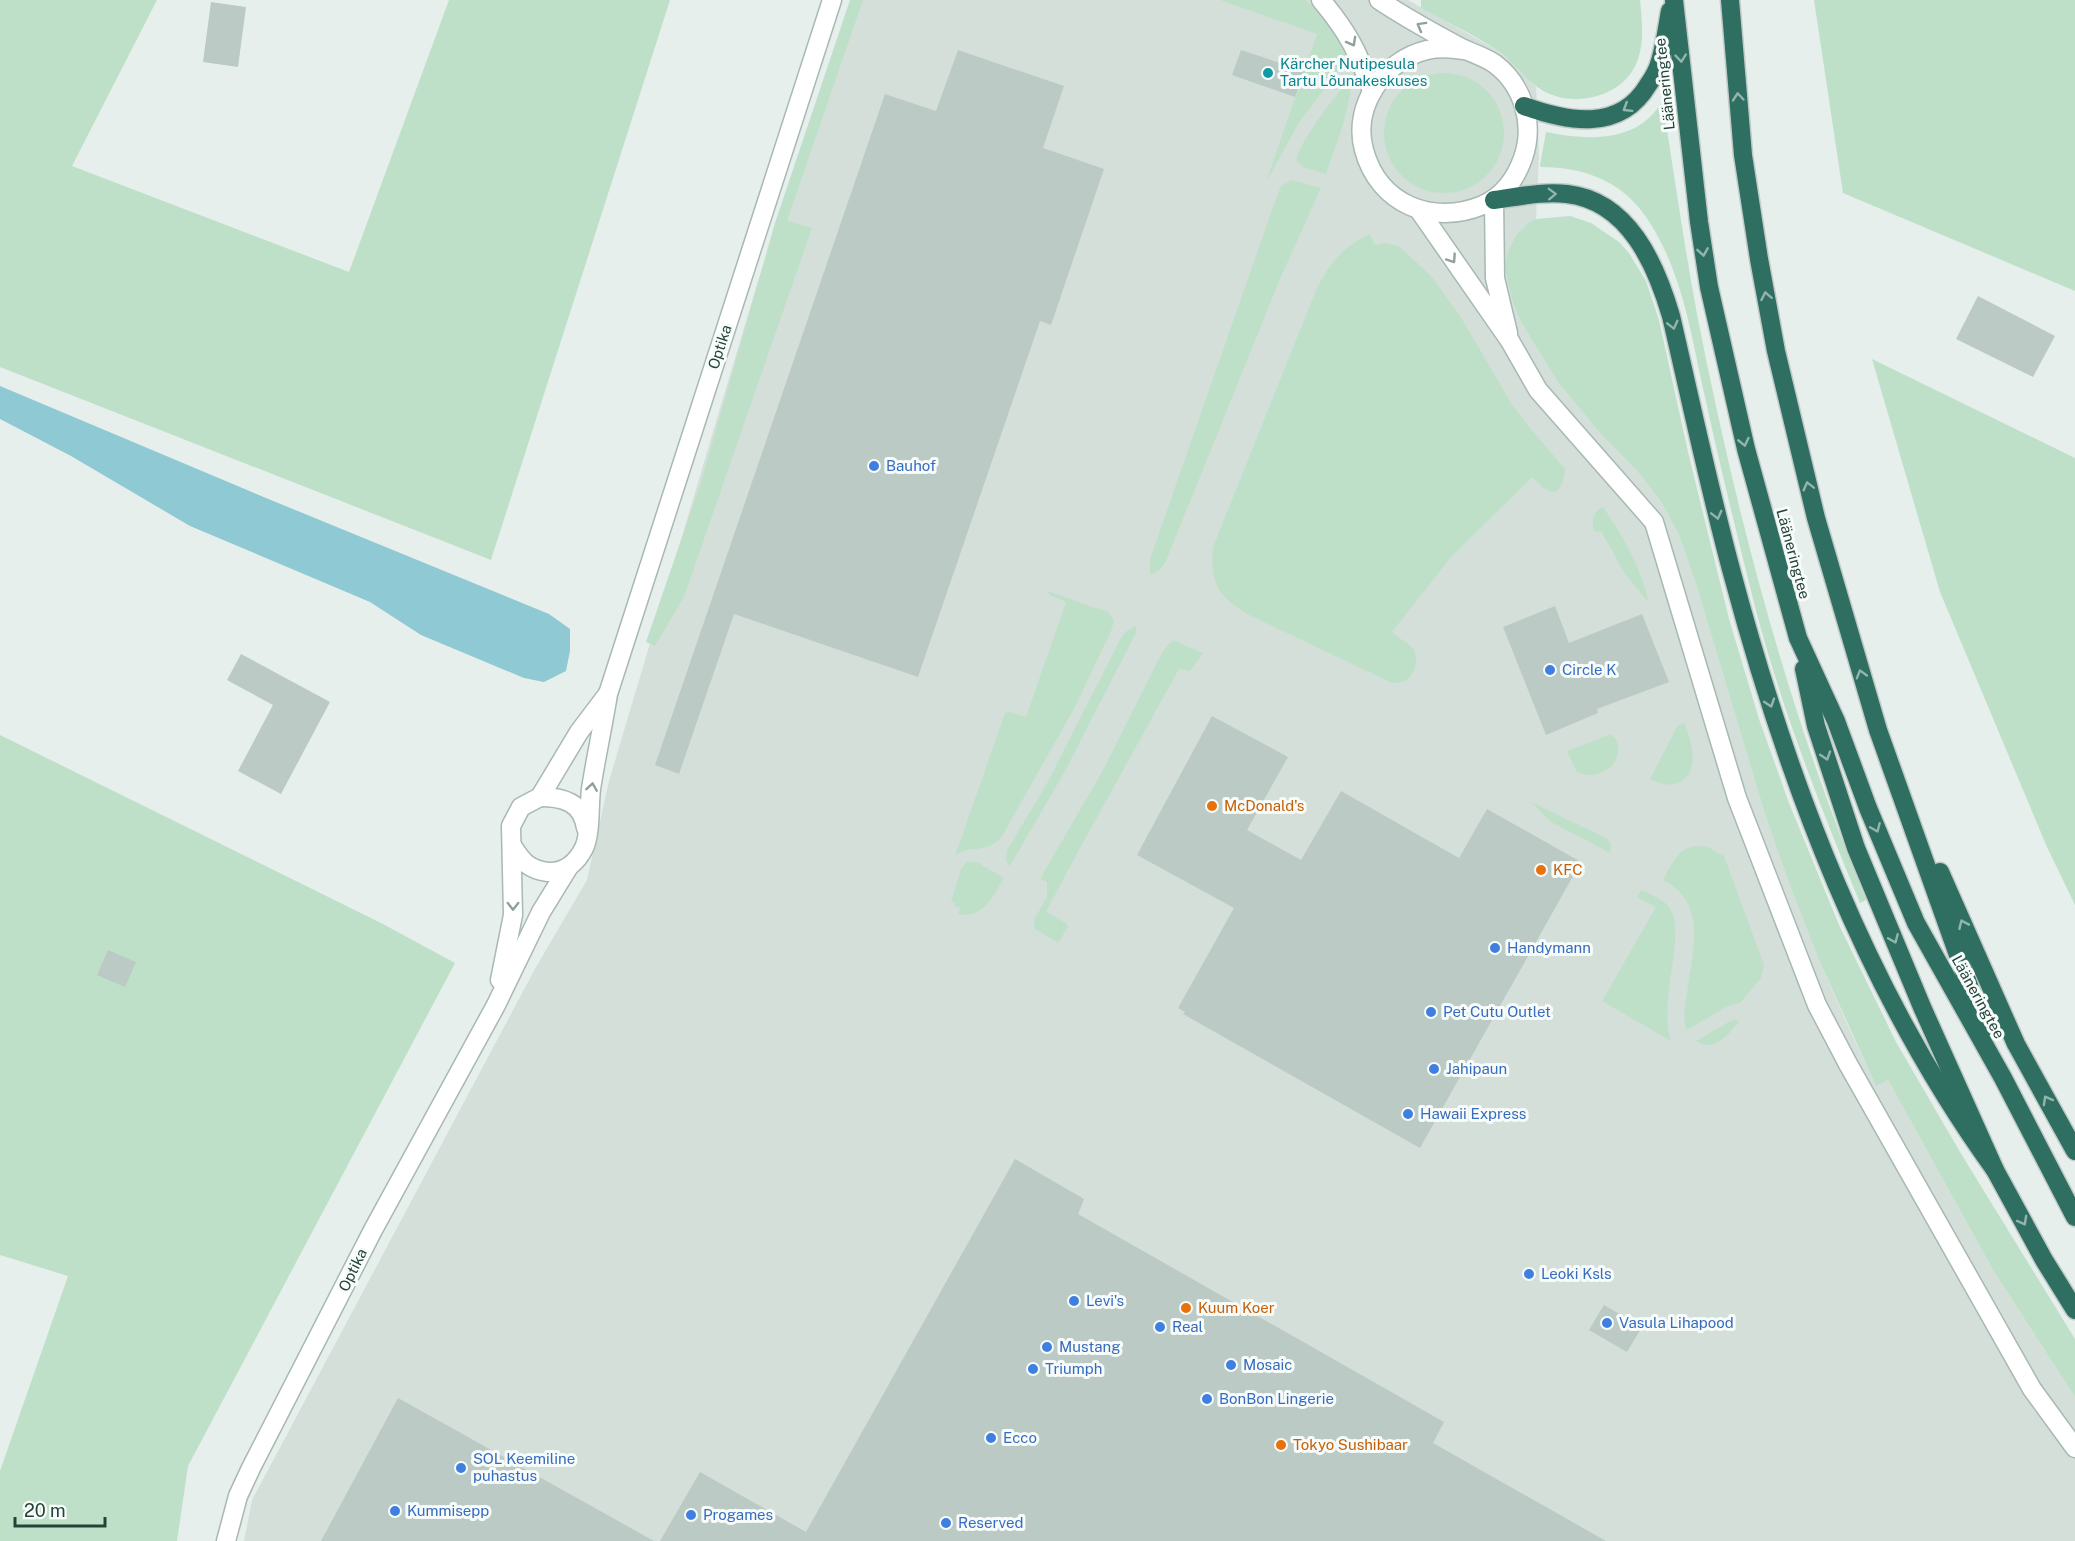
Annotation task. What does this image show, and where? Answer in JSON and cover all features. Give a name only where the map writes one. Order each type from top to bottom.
[{"type":"highway","points":[[1524,106],[1556,116],[1591,120],[1629,108],[1643,94],[1660,62],[1673,0]]},
{"type":"highway","name":"Lääneringtee","points":[[1673,0],[1699,222],[1709,287],[1746,449],[1798,638],[1836,721],[1868,808],[1916,923],[2002,1078],[2075,1217]]},
{"type":"highway","name":"Lääneringtee","points":[[1730,0],[1743,155],[1759,259],[1776,351],[1816,518],[1878,730],[2002,1078]]},
{"type":"highway","points":[[1494,200],[1550,193],[1582,197],[1609,210],[1623,221],[1646,251],[1671,316],[1715,506],[1750,639],[1810,818],[1834,877],[1899,1018],[1963,1125],[1995,1170]]},
{"type":"highway","points":[[1798,638],[1816,726],[1856,848],[1922,1007],[1995,1170],[2044,1260],[2075,1310]]},
{"type":"highway","points":[[1878,730],[2016,1044],[2075,1151]]},
{"type":"street","name":"Optika","points":[[608,693],[832,0]]},
{"type":"street","points":[[1321,0],[1342,25],[1360,58],[1372,91]]},
{"type":"street","points":[[1379,0],[1399,14],[1464,50],[1495,64],[1518,90],[1528,127],[1526,149],[1519,170],[1494,200],[1467,212],[1443,214],[1419,210],[1405,204],[1386,190],[1372,171],[1364,149],[1362,125],[1365,108],[1372,91],[1389,70],[1411,55],[1446,48],[1464,50]]},
{"type":"street","points":[[1494,200],[1495,278],[1510,341]]},
{"type":"street","points":[[1419,210],[1510,341],[1538,390],[1654,522],[1737,798],[1817,1005],[1858,1082],[2032,1389],[2075,1448]]},
{"type":"street","points":[[608,693],[591,790],[585,845],[577,860],[568,868],[552,872],[535,870],[522,861],[513,847],[511,826],[521,807],[540,796],[579,732],[608,693]]},
{"type":"street","points":[[540,796],[560,797],[577,808],[586,825],[585,845]]},
{"type":"street","name":"Optika","points":[[496,1005],[513,915],[513,847]]},
{"type":"street","name":"Optika","points":[[226,1541],[238,1496],[251,1468],[373,1230],[496,1005],[541,912],[568,868]]},
{"type":"shaded area","points":[[852,0],[1408,0],[1497,50],[1518,67],[1536,87],[1539,156],[1536,219],[1528,223],[1516,235],[1508,251],[1506,274],[1513,304],[1521,322],[1559,384],[1601,434],[1637,471],[1661,502],[1679,535],[1696,584],[1764,811],[1819,960],[1848,1026],[1876,1086],[1888,1080],[1993,1270],[2075,1397],[2075,1541],[244,1541],[252,1500],[536,967],[587,880],[609,781],[758,281]]},
{"type":"green space","points":[[0,0],[157,0],[72,166],[349,272],[449,0],[670,0],[491,560],[0,367]]},
{"type":"green space","points":[[850,0],[863,0],[787,221],[812,228],[684,597],[655,646],[646,642],[701,482],[775,223]]},
{"type":"green space","points":[[1220,0],[1306,0],[1333,29],[1347,59],[1300,121],[1266,182],[1317,34]]},
{"type":"green space","points":[[1421,0],[1640,0],[1641,49],[1630,75],[1611,91],[1587,98],[1561,98],[1535,85],[1497,50],[1421,8]]},
{"type":"green space","points":[[1814,0],[2075,0],[2075,291],[1843,193]]},
{"type":"green space","points":[[1444,73],[1467,77],[1487,90],[1500,110],[1504,133],[1500,156],[1487,176],[1467,189],[1444,193],[1421,189],[1401,176],[1388,156],[1384,133],[1388,110],[1401,90],[1421,77]]},
{"type":"green space","points":[[1351,76],[1346,114],[1326,174],[1303,167],[1297,162],[1303,144]]},
{"type":"green space","points":[[1661,103],[1663,104],[1697,314],[1747,538],[1767,612],[1812,757],[1866,900],[1860,903],[1814,787],[1761,631],[1690,327],[1669,259],[1646,217],[1625,194],[1613,185],[1586,173],[1540,165],[1546,132],[1577,137],[1609,136],[1638,126],[1651,116]]},
{"type":"green space","points":[[1292,180],[1321,188],[1280,279],[1166,561],[1160,570],[1150,575],[1150,559],[1273,207],[1281,186]]},
{"type":"green space","points":[[1570,216],[1591,223],[1619,242],[1629,253],[1646,281],[1659,320],[1688,452],[1729,619],[1759,719],[1789,803],[1839,925],[1896,1042],[1960,1152],[2075,1339],[2075,1397],[1993,1270],[1888,1080],[1876,1086],[1819,960],[1790,885],[1764,811],[1696,584],[1679,535],[1661,502],[1637,471],[1601,434],[1559,384],[1521,322],[1513,304],[1506,274],[1506,262],[1508,251],[1516,235],[1528,223],[1536,219]]},
{"type":"green space","points":[[1370,234],[1375,245],[1387,243],[1400,247],[1431,276],[1462,319],[1511,403],[1565,469],[1561,486],[1552,492],[1532,477],[1452,556],[1392,632],[1412,647],[1416,658],[1409,678],[1396,683],[1247,614],[1222,594],[1215,579],[1212,559],[1213,547],[1317,288],[1338,256],[1352,244]]},
{"type":"green space","points":[[1872,359],[2075,458],[2075,905],[2047,847],[1940,592]]},
{"type":"green space","points":[[1603,507],[1631,553],[1649,603],[1625,574],[1601,531],[1595,532],[1593,518]]},
{"type":"green space","points":[[1047,591],[1108,612],[1114,620],[1112,629],[1075,707],[1001,838],[988,847],[966,850],[955,856],[1005,713],[1010,712],[1026,717],[1066,602],[1050,595]]},
{"type":"green space","points":[[1136,626],[1136,633],[1065,771],[1010,866],[1006,861],[1007,850],[1045,787],[1122,636]]},
{"type":"green space","points":[[1173,640],[1203,653],[1190,671],[1179,669],[1046,912],[1066,923],[1068,927],[1058,943],[1035,929],[1034,920],[1047,897],[1047,882],[1040,879],[1102,772],[1163,651]]},
{"type":"green space","points":[[1684,722],[1692,746],[1690,772],[1678,783],[1671,785],[1650,779],[1677,727]]},
{"type":"green space","points":[[1611,734],[1617,741],[1618,749],[1613,764],[1598,774],[1588,775],[1577,772],[1567,751]]},
{"type":"green space","points":[[0,735],[383,924],[455,963],[188,1466],[177,1541],[0,1541],[0,1471],[68,1276],[0,1255]]},
{"type":"green space","points":[[1531,802],[1608,839],[1611,844],[1610,853],[1551,822]]},
{"type":"green space","points":[[1694,846],[1708,847],[1724,856],[1764,965],[1761,978],[1740,1003],[1728,1006],[1687,1030],[1684,1012],[1694,945],[1692,915],[1687,902],[1677,890],[1663,880],[1679,854]]},
{"type":"green space","points":[[966,862],[977,862],[1004,878],[987,905],[967,915],[958,914],[960,908],[951,902],[961,869]]},
{"type":"green space","points":[[1641,890],[1666,904],[1674,918],[1674,950],[1667,1007],[1671,1041],[1602,1001],[1656,907],[1637,897]]},
{"type":"green space","points":[[1734,1019],[1739,1022],[1715,1044],[1709,1045],[1696,1041]]},
{"type":"water","points":[[0,386],[549,614],[570,629],[570,651],[566,671],[544,682],[524,678],[421,635],[370,602],[190,526],[71,456],[0,419]]},
{"type":"building","points":[[211,2],[246,7],[238,67],[203,62]]},
{"type":"building","name":"Bauhof","points":[[958,50],[1064,86],[1043,148],[1104,169],[1051,325],[1040,321],[918,677],[734,614],[679,774],[655,765],[885,94],[936,111]]},
{"type":"building","name":"Kärcher Nutipesula Tartu Lõunakeskuses","points":[[1241,50],[1304,71],[1295,97],[1232,75]]},
{"type":"building","points":[[1978,296],[2055,336],[2033,377],[1956,339]]},
{"type":"building","points":[[1555,606],[1569,643],[1642,614],[1669,682],[1597,709],[1598,713],[1546,735],[1503,627]]},
{"type":"building","points":[[241,654],[330,702],[281,794],[238,771],[273,705],[227,680]]},
{"type":"building","points":[[1212,716],[1288,757],[1247,830],[1301,860],[1341,791],[1459,858],[1487,809],[1581,862],[1420,1148],[1183,1014],[1185,1012],[1178,1008],[1234,908],[1137,855]]},
{"type":"building","points":[[108,950],[136,962],[125,987],[97,975]]},
{"type":"building","points":[[1015,1159],[1084,1199],[1078,1214],[1444,1422],[1433,1443],[1606,1541],[660,1541],[700,1472],[806,1532]]},
{"type":"building","points":[[1604,1305],[1642,1327],[1627,1352],[1589,1330]]},
{"type":"building","points":[[398,1398],[459,1432],[654,1541],[321,1541]]},
{"type":"place","name":"Kärcher Nutipesula Tartu Lõunakeskuses","points":[[1268,73]]},
{"type":"place","name":"Bauhof","points":[[874,466]]},
{"type":"place","name":"Circle K","points":[[1550,670]]},
{"type":"place","name":"McDonald's","points":[[1212,806]]},
{"type":"place","name":"KFC","points":[[1541,870]]},
{"type":"place","name":"Handymann","points":[[1495,948]]},
{"type":"place","name":"Pet Cutu Outlet","points":[[1431,1012]]},
{"type":"place","name":"Jahipaun","points":[[1434,1069]]},
{"type":"place","name":"Hawaii Express","points":[[1408,1114]]},
{"type":"place","name":"Leoki Ksls","points":[[1529,1274]]},
{"type":"place","name":"Levi's","points":[[1074,1301]]},
{"type":"place","name":"Kuum Koer","points":[[1186,1308]]},
{"type":"place","name":"Vasula Lihapood","points":[[1607,1323]]},
{"type":"place","name":"Real","points":[[1160,1327]]},
{"type":"place","name":"Mustang","points":[[1047,1347]]},
{"type":"place","name":"Mosaic","points":[[1231,1365]]},
{"type":"place","name":"Triumph","points":[[1033,1369]]},
{"type":"place","name":"BonBon Lingerie","points":[[1207,1399]]},
{"type":"place","name":"Ecco","points":[[991,1438]]},
{"type":"place","name":"Tokyo Sushibaar","points":[[1281,1445]]},
{"type":"place","name":"SOL Keemiline puhastus","points":[[461,1468]]},
{"type":"place","name":"Kummisepp","points":[[395,1511]]},
{"type":"place","name":"Progames","points":[[691,1515]]},
{"type":"place","name":"Reserved","points":[[946,1523]]}]
